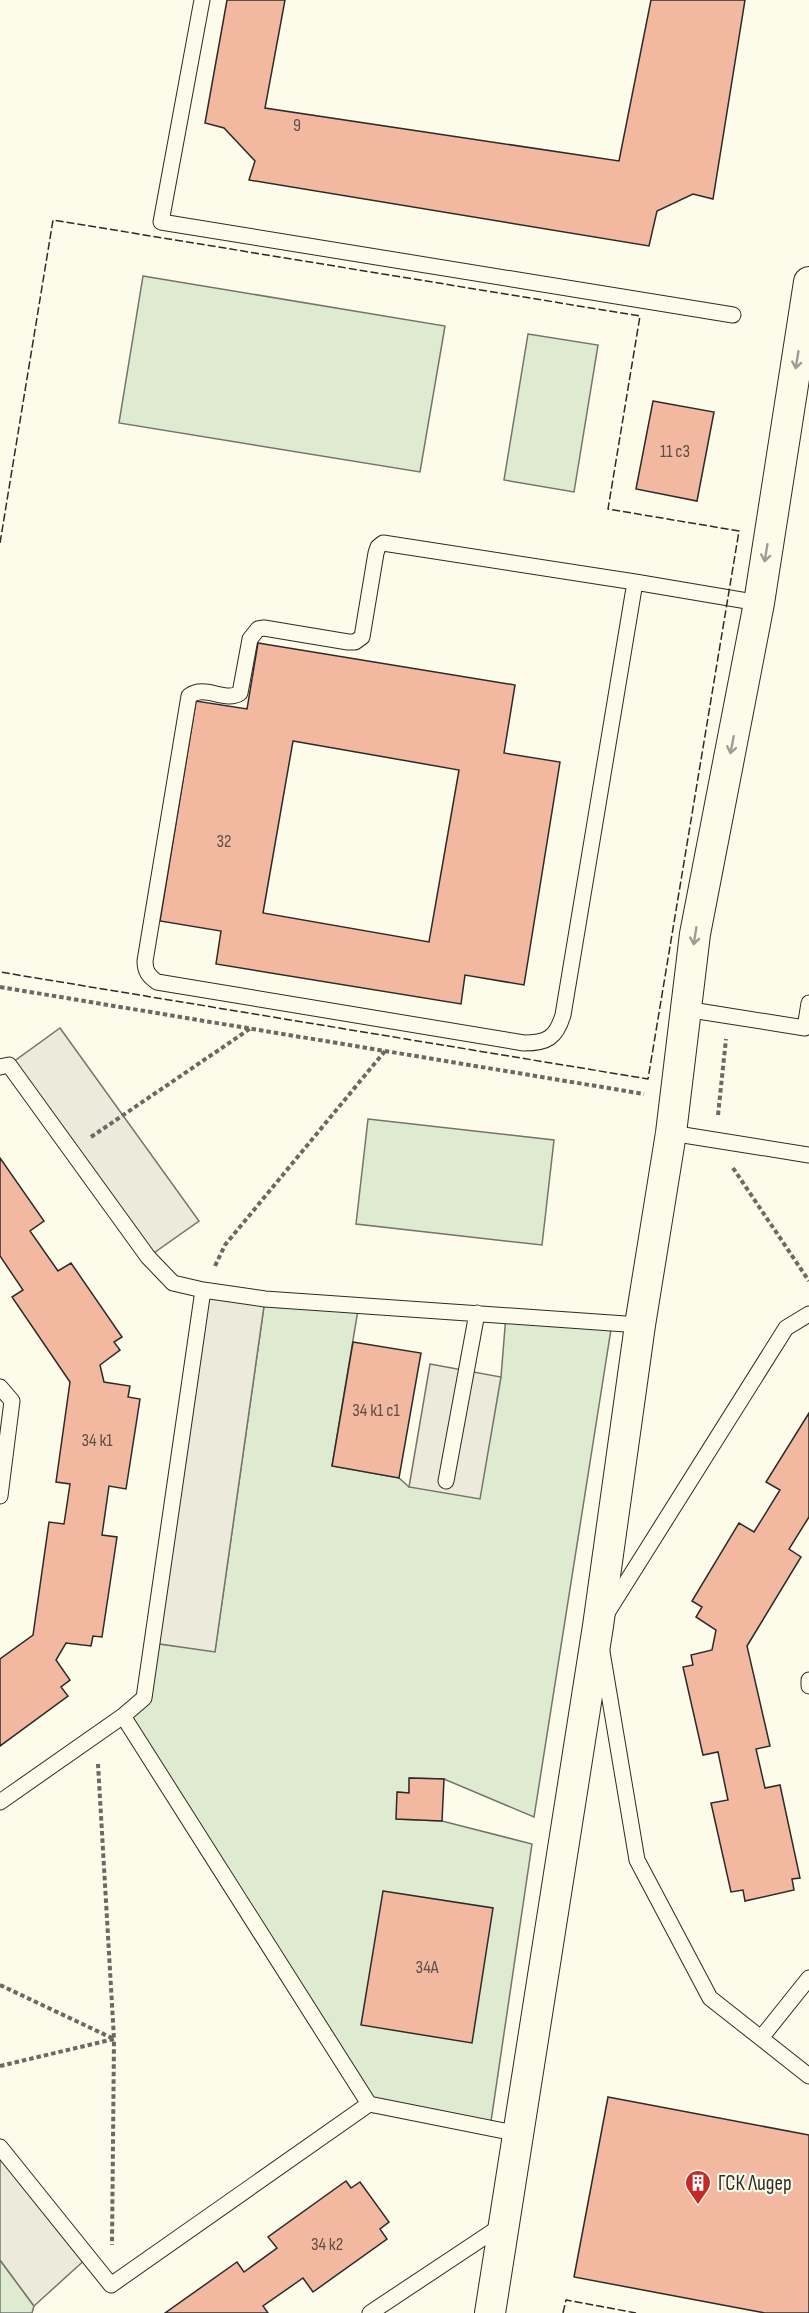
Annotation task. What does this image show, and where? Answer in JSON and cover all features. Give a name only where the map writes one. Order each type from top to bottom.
[{"type":"street","points":[[490,2313],[598,1626],[640,1325],[671,1128],[695,934],[759,603],[809,282]]},
{"type":"lane","points":[[202,0],[161,222],[733,315]]},
{"type":"lane","points":[[634,582],[563,1016],[558,1030],[541,1043],[524,1043],[158,982],[150,977],[145,969],[145,961],[189,696],[195,691],[230,696],[240,693],[250,639],[258,629],[355,642],[362,637],[376,553],[378,547],[384,543],[634,582],[759,603]]},
{"type":"lane","points":[[685,1009],[805,1028],[809,1004]]},
{"type":"lane","points":[[0,1067],[9,1065],[147,1257],[173,1283],[203,1290],[266,1299],[640,1325]]},
{"type":"lane","points":[[671,1128],[715,1141],[809,1155]]},
{"type":"lane","points":[[0,1802],[123,1716],[144,1698],[203,1290]]},
{"type":"lane","points":[[447,1481],[477,1313]]},
{"type":"lane","points":[[809,1314],[786,1328],[598,1626],[637,1860],[710,1998],[809,2076]]},
{"type":"lane","points":[[0,1387],[12,1401],[0,1496]]},
{"type":"lane","points":[[809,1680],[809,1686]]},
{"type":"lane","points":[[123,1716],[369,2104],[519,2134]]},
{"type":"lane","points":[[761,2038],[809,1978]]},
{"type":"lane","points":[[0,2147],[111,2285],[369,2104]]},
{"type":"lane","points":[[370,2313],[504,2224]]},
{"type":"path","points":[[0,987],[643,1092],[671,1128]]},
{"type":"path","points":[[70,1150],[252,1028]]},
{"type":"path","points":[[203,1290],[225,1245],[385,1050]]},
{"type":"path","points":[[715,1141],[809,1281]]},
{"type":"path","points":[[96,1735],[114,2039],[111,2285]]},
{"type":"path","points":[[0,1985],[114,2039]]},
{"type":"path","points":[[0,2066],[114,2039]]},
{"type":"green space","points":[[143,276],[445,326],[420,472],[119,423]]},
{"type":"green space","points":[[528,334],[598,345],[574,492],[504,480]]},
{"type":"green space","points":[[368,1119],[554,1140],[542,1245],[356,1224]]},
{"type":"green space","points":[[265,1299],[359,1304],[332,1466],[399,1478],[409,1487],[501,1377],[506,1315],[612,1323],[534,1817],[444,1779],[410,1778],[409,1793],[398,1792],[397,1819],[442,1821],[532,1844],[490,2128],[369,2104],[123,1716],[144,1698],[153,1643],[215,1651]]},
{"type":"green space","points":[[0,2260],[34,2306],[32,2313],[0,2313]]},
{"type":"shaded area","points":[[60,1028],[199,1221],[148,1257],[9,1065]]},
{"type":"shaded area","points":[[203,1290],[265,1299],[215,1652],[153,1643]]},
{"type":"shaded area","points":[[430,1364],[501,1377],[480,1499],[409,1487]]},
{"type":"shaded area","points":[[0,2147],[88,2257],[34,2306],[0,2260]]},
{"type":"building","points":[[227,0],[285,0],[265,108],[619,161],[651,0],[745,0],[713,199],[693,194],[657,211],[649,246],[249,180],[255,161],[224,128],[205,123]]},
{"type":"building","points":[[653,401],[714,412],[697,501],[636,489]]},
{"type":"building","points":[[258,643],[515,685],[504,753],[560,762],[524,985],[465,975],[461,1004],[216,964],[221,931],[160,921],[196,701],[247,709]],"holes":[[[293,741],[459,770],[429,942],[263,913]]]},
{"type":"building","points":[[0,1158],[44,1221],[30,1231],[58,1271],[71,1263],[122,1337],[114,1342],[120,1350],[100,1365],[104,1382],[130,1386],[128,1397],[140,1399],[126,1489],[109,1486],[102,1535],[117,1537],[102,1637],[93,1636],[91,1646],[66,1643],[56,1660],[70,1680],[61,1687],[68,1696],[0,1746],[0,1659],[33,1635],[49,1522],[64,1524],[70,1484],[56,1482],[70,1382],[12,1297],[23,1290],[0,1256]]},
{"type":"building","points":[[353,1342],[421,1353],[399,1478],[332,1466]]},
{"type":"building","points":[[809,1413],[809,1517],[789,1549],[801,1557],[747,1646],[770,1746],[756,1749],[765,1788],[780,1785],[800,1878],[792,1879],[794,1890],[745,1901],[743,1890],[731,1892],[711,1803],[728,1800],[718,1752],[703,1755],[683,1667],[693,1665],[691,1655],[712,1650],[716,1630],[696,1617],[702,1607],[692,1601],[739,1523],[754,1532],[780,1490],[766,1482]]},
{"type":"building","points":[[409,1778],[444,1779],[442,1821],[396,1819],[397,1792],[409,1793]]},
{"type":"building","points":[[383,1891],[493,1908],[472,2043],[361,2025]]},
{"type":"building","name":"ГСК Лидер","points":[[608,2097],[809,2135],[809,2313],[765,2313],[574,2277]]},
{"type":"building","points":[[346,2181],[351,2188],[360,2182],[389,2222],[380,2229],[387,2239],[313,2292],[303,2278],[263,2306],[268,2313],[165,2313],[237,2262],[244,2272],[277,2248],[268,2237]]},
{"type":"fence","points":[[0,543],[53,220],[640,316],[608,509],[739,531],[648,1079],[0,972]]},
{"type":"fence","points":[[563,2313],[566,2300],[636,2313]]},
{"type":"place","name":"ГСК Лидер","points":[[698,2206]]}]
